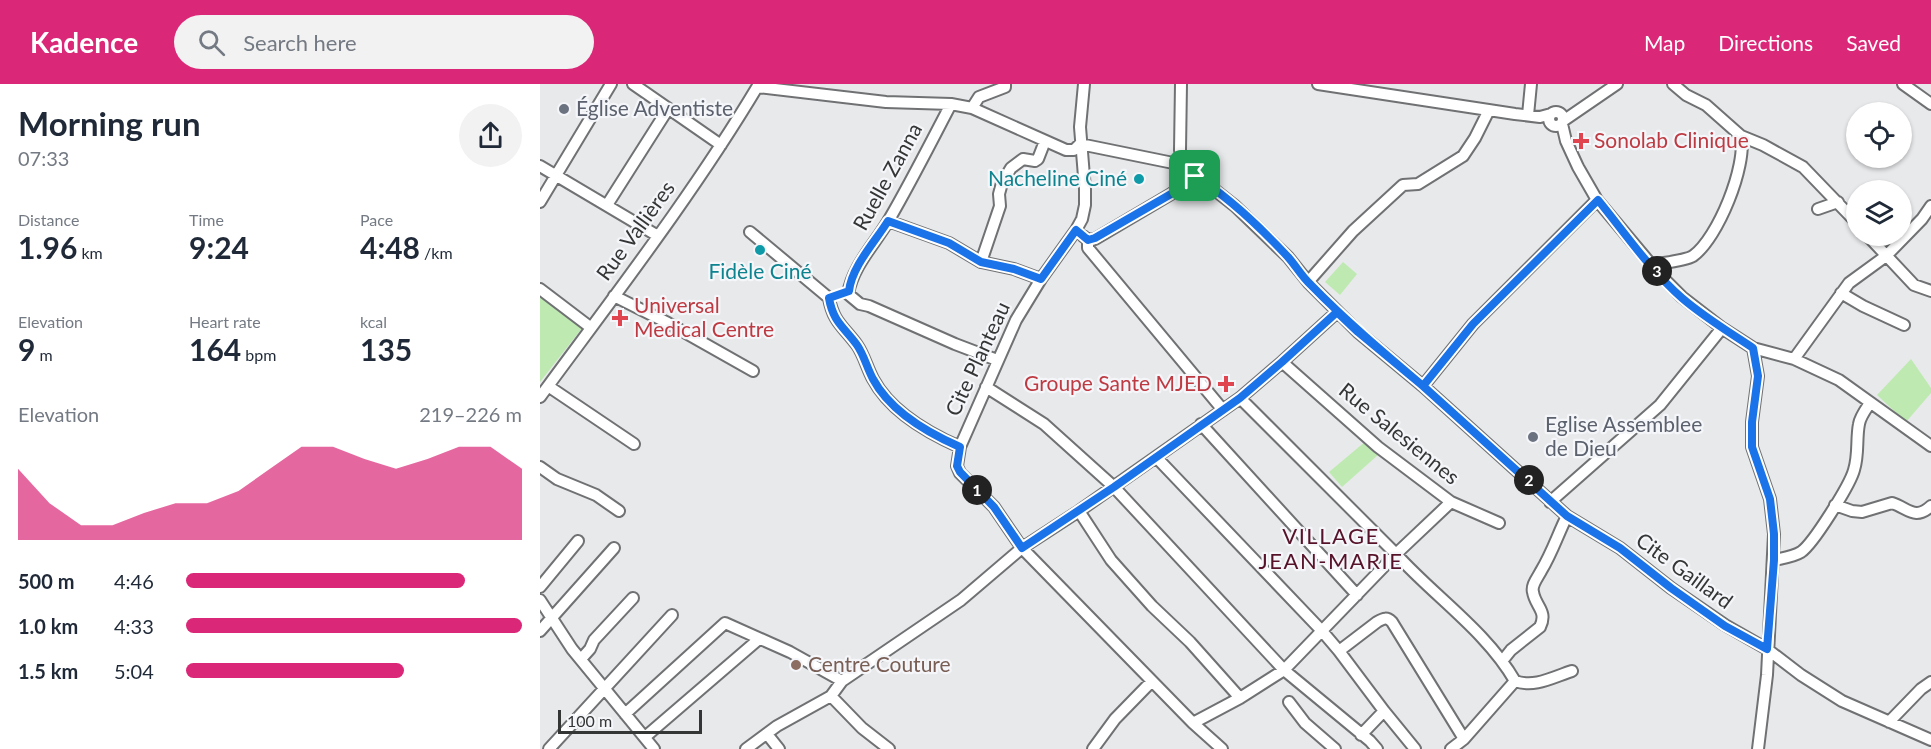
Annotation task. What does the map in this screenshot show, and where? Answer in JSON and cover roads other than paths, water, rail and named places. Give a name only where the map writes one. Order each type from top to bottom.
[{"type":"street","points":[[540,202],[558,176],[611,84]]},
{"type":"street","points":[[633,84],[721,145]]},
{"type":"street","points":[[972,108],[979,97],[998,91],[1005,87],[1005,84]]},
{"type":"street","name":"Cite Planteau","points":[[1084,84],[1080,144],[1085,205],[1076,230],[1041,279],[1016,320],[960,447],[957,466],[994,507],[1022,548],[1193,723],[1222,749]]},
{"type":"street","points":[[1181,84],[1180,150],[1183,165]]},
{"type":"street","points":[[1318,84],[1400,90],[1490,110],[1554,120],[1574,113],[1617,84]]},
{"type":"street","points":[[1528,115],[1531,84]]},
{"type":"street","points":[[1597,84],[1602,96]]},
{"type":"street","points":[[1673,84],[1686,95],[1706,105],[1741,136],[1803,167],[1846,211]]},
{"type":"street","points":[[1903,84],[1931,105]]},
{"type":"street","name":"Ruelle Zanna","points":[[758,85],[886,102],[951,104],[972,108],[1066,150],[1074,150],[1080,144]]},
{"type":"street","name":"Rue Vallières","points":[[540,397],[658,236],[721,145],[758,85]]},
{"type":"street","name":"Ruelle Zanna","points":[[849,291],[857,268],[888,221],[951,104]]},
{"type":"street","points":[[607,205],[668,109]]},
{"type":"street","points":[[1308,282],[1353,231],[1403,185],[1418,184],[1463,156],[1490,110]]},
{"type":"street","points":[[1554,120],[1598,200],[1651,265],[1682,297],[1722,328],[1753,348],[1794,359],[1839,380],[1931,446]]},
{"type":"street","points":[[1651,265],[1692,257],[1709,238],[1728,202],[1738,171],[1741,136]]},
{"type":"street","points":[[981,262],[1000,206],[999,194],[1002,183],[1011,168],[1023,159],[1035,161],[1038,159],[1045,141]]},
{"type":"street","points":[[746,749],[777,726],[831,696],[842,681],[960,600],[1022,548],[1114,487],[1240,398],[1337,312],[1288,257],[1235,206],[1183,165],[1080,144]]},
{"type":"street","points":[[540,166],[658,236]]},
{"type":"street","points":[[1088,240],[1171,194],[1195,176]]},
{"type":"street","points":[[1423,386],[1473,324],[1598,200]]},
{"type":"street","points":[[1818,209],[1838,202]]},
{"type":"street","points":[[1794,359],[1850,283],[1927,222],[1931,206]]},
{"type":"street","points":[[888,221],[949,243],[981,262],[1014,269],[1041,279]]},
{"type":"street","points":[[1076,230],[1088,240]]},
{"type":"street","points":[[750,232],[829,298],[832,315],[858,347],[873,381],[889,400],[911,419],[941,439],[960,447]]},
{"type":"street","points":[[1088,240],[1088,248],[1223,410]]},
{"type":"street","points":[[1877,246],[1914,285],[1931,291]]},
{"type":"street","points":[[540,289],[591,327]]},
{"type":"street","points":[[829,298],[849,291],[848,294],[860,304],[997,360]]},
{"type":"street","points":[[1842,293],[1904,326]]},
{"type":"street","points":[[614,296],[668,323],[753,371]]},
{"type":"street","name":"Cite Gaillard","points":[[1337,312],[1526,477],[1567,516],[1620,548],[1725,626],[1767,649],[1801,675],[1842,701],[1931,740]]},
{"type":"street","points":[[1550,502],[1660,405],[1722,328]]},
{"type":"street","points":[[1753,348],[1758,376],[1752,422],[1752,447],[1770,499],[1774,534],[1767,675],[1758,749]]},
{"type":"street","name":"Rue Salesiennes","points":[[1282,362],[1378,447],[1451,502],[1499,523]]},
{"type":"street","points":[[548,386],[634,444]]},
{"type":"street","points":[[986,387],[1044,424],[1114,487],[1284,670],[1377,749]]},
{"type":"street","points":[[1240,398],[1419,579],[1447,603],[1503,660],[1515,681],[1533,684],[1572,671]]},
{"type":"street","points":[[1774,560],[1801,552],[1813,539],[1835,505],[1854,472],[1858,454],[1859,423],[1870,403]]},
{"type":"street","points":[[1201,424],[1357,595]]},
{"type":"street","points":[[1156,457],[1322,631],[1415,749]]},
{"type":"street","points":[[540,467],[557,479],[596,495],[619,511]]},
{"type":"street","points":[[1193,723],[1240,698],[1284,670],[1396,554],[1451,502]]},
{"type":"street","points":[[1835,505],[1862,512],[1892,503],[1914,514],[1922,513],[1931,506]]},
{"type":"street","points":[[1079,511],[1111,560],[1240,698]]},
{"type":"street","points":[[1503,660],[1511,650],[1540,627],[1543,615],[1533,594],[1533,587],[1549,558],[1567,516]]},
{"type":"street","points":[[540,587],[578,540]]},
{"type":"street","points":[[540,631],[614,548]]},
{"type":"street","points":[[581,659],[590,650],[594,640],[633,598]]},
{"type":"street","points":[[540,600],[581,659],[654,749]]},
{"type":"street","points":[[549,749],[672,615]]},
{"type":"street","points":[[1339,651],[1377,622],[1384,618],[1388,619],[1464,738]]},
{"type":"street","points":[[625,714],[725,623],[790,652],[842,681]]},
{"type":"street","points":[[645,737],[759,639]]},
{"type":"street","points":[[1093,749],[1115,719],[1152,681]]},
{"type":"street","points":[[1451,749],[1464,738],[1515,681]]},
{"type":"street","points":[[1889,722],[1921,689],[1931,682]]},
{"type":"street","points":[[831,696],[862,728],[888,749]]},
{"type":"street","points":[[1289,702],[1305,723],[1329,747]]},
{"type":"street","points":[[1361,735],[1384,711]]},
{"type":"street","points":[[767,734],[779,749]]},
{"type":"place","name":"Église Adventiste","points":[[564,109]]},
{"type":"place","name":"Sonolab Clinique","points":[[1581,141]]},
{"type":"place","name":"Nacheline Ciné","points":[[1139,179]]},
{"type":"place","name":"Fidèle Ciné","points":[[760,250]]},
{"type":"place","name":"Universal Medical Centre","points":[[620,318]]},
{"type":"place","name":"Groupe Sante MJED","points":[[1226,384]]},
{"type":"place","name":"Eglise Assemblee de Dieu","points":[[1533,437]]},
{"type":"place","name":"Centre Couture","points":[[796,665]]},
{"type":"district","name":"VILLAGE JEAN-MARIE","points":[[1331,548]]}]
